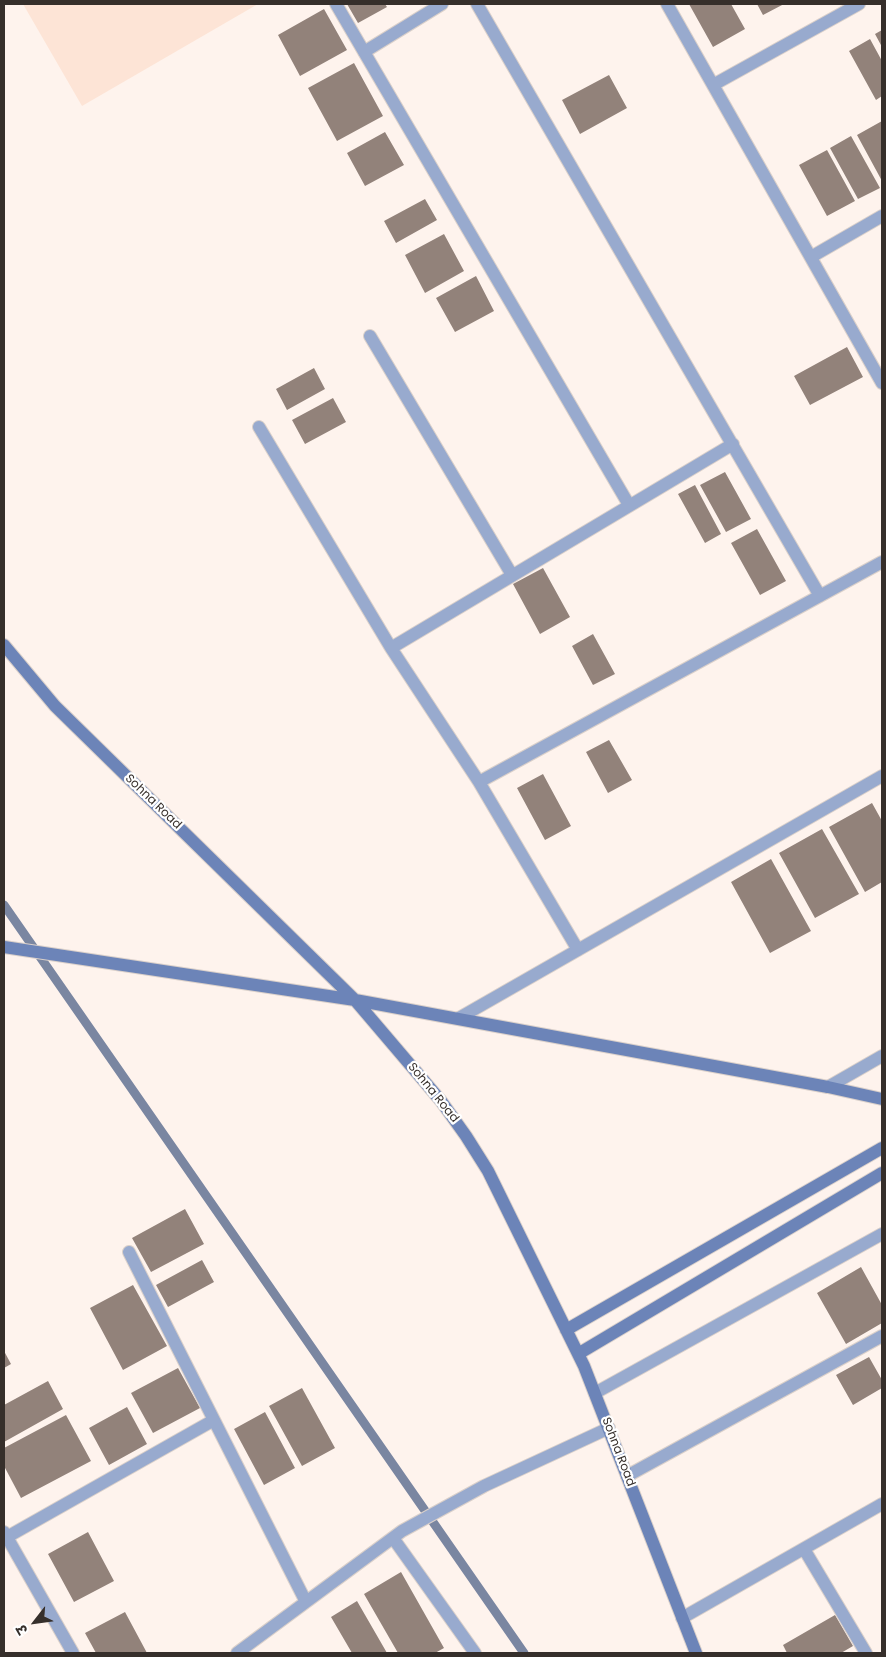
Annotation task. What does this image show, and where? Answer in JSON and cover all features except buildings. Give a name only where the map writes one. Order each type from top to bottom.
[{"type":"street","points":[[336,4],[628,506]]},
{"type":"street","points":[[364,52],[442,4]]},
{"type":"street","points":[[477,4],[820,596]]},
{"type":"street","points":[[667,4],[882,383]]},
{"type":"street","points":[[713,85],[859,4]]},
{"type":"street","points":[[811,257],[882,216]]},
{"type":"street","points":[[370,336],[512,575]]},
{"type":"street","points":[[259,427],[391,648],[479,782],[578,950]]},
{"type":"street","points":[[391,648],[733,444]]},
{"type":"street","points":[[479,782],[882,562]]},
{"type":"street","name":"Sohna Road","points":[[4,645],[55,706],[355,1000],[441,1101],[466,1136],[488,1171],[578,1354],[609,1428],[696,1653]]},
{"type":"street","points":[[459,1018],[882,776]]},
{"type":"street","points":[[4,947],[355,1000],[459,1018],[828,1087],[882,1099]]},
{"type":"street","points":[[828,1087],[882,1056]]},
{"type":"street","points":[[566,1330],[882,1148]]},
{"type":"street","points":[[578,1354],[882,1172]]},
{"type":"street","points":[[595,1393],[882,1234]]},
{"type":"street","points":[[129,1252],[306,1602]]},
{"type":"street","points":[[627,1476],[882,1336]]},
{"type":"street","points":[[73,1653],[5,1535],[214,1420]]},
{"type":"street","points":[[237,1653],[398,1534],[484,1486],[609,1428]]},
{"type":"street","points":[[682,1618],[882,1504]]},
{"type":"street","points":[[398,1534],[475,1653]]},
{"type":"street","points":[[804,1549],[866,1653]]},
{"type":"shaded area","points":[[23,4],[258,4],[82,106]]},
{"type":"waterway","points":[[4,905],[524,1653]]}]
